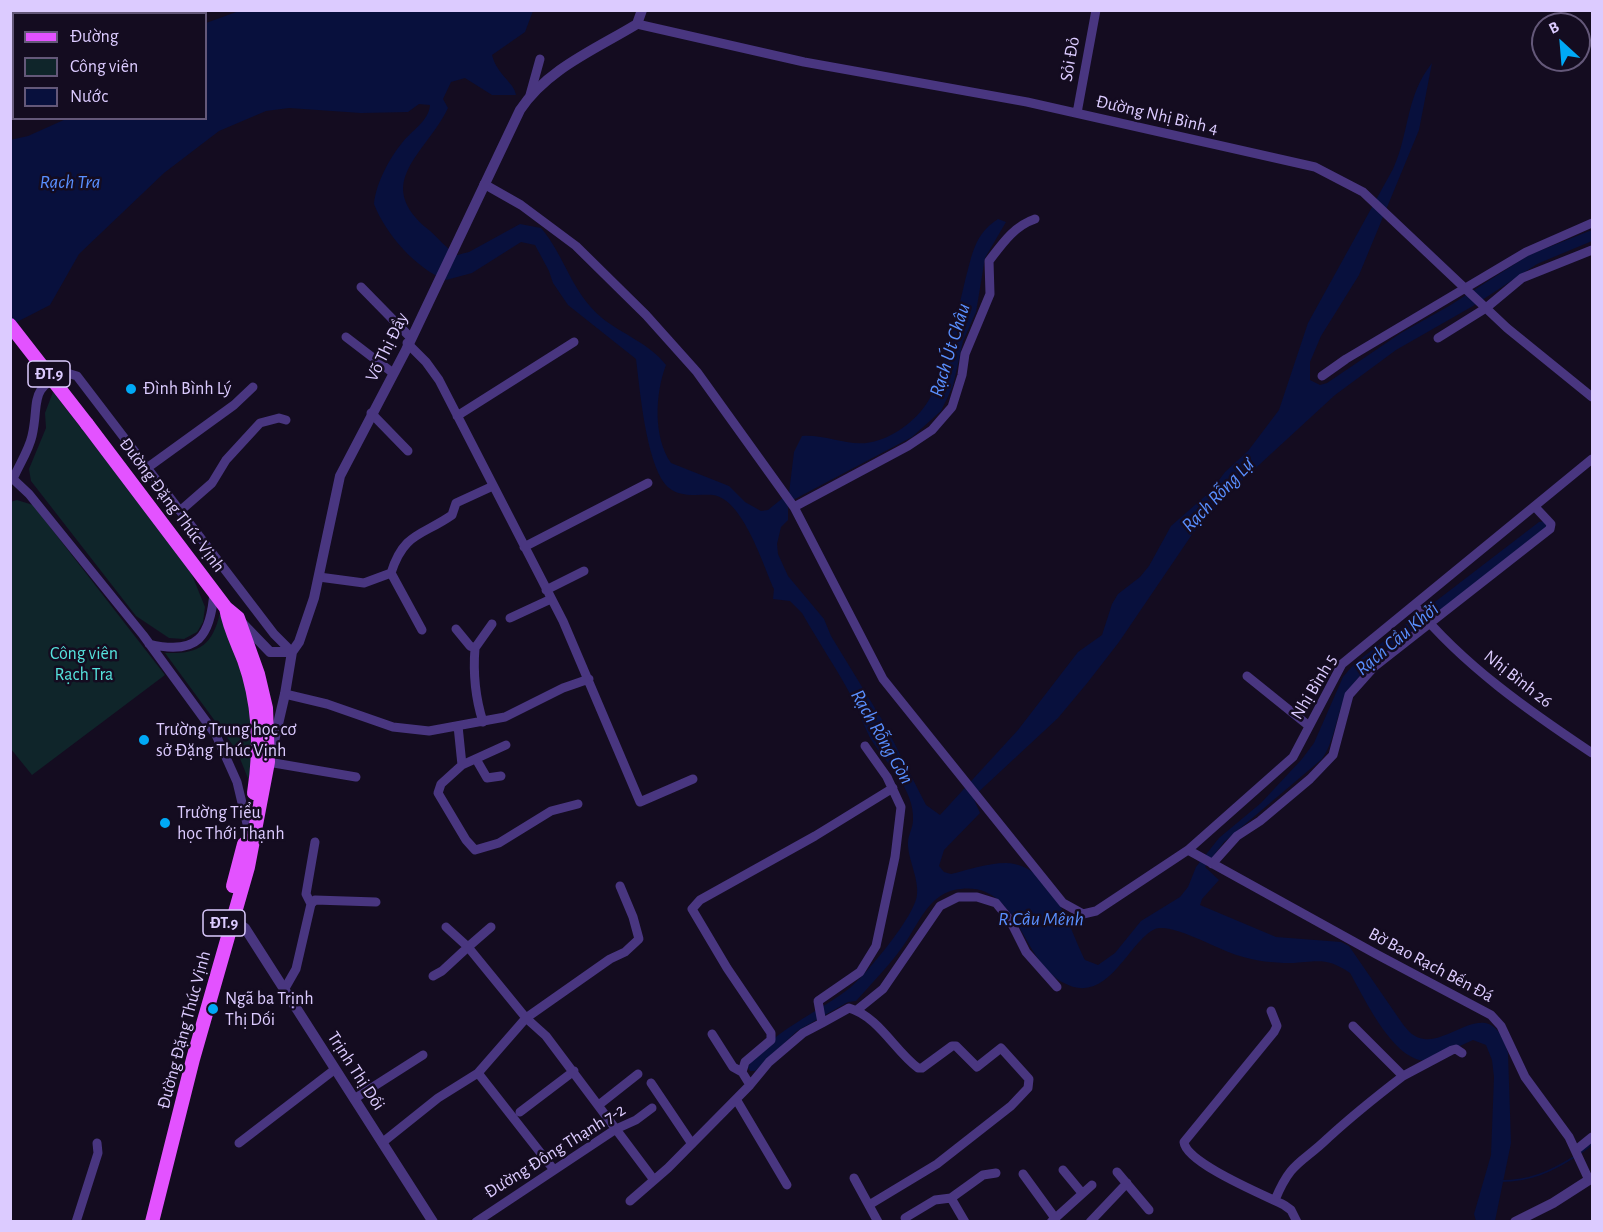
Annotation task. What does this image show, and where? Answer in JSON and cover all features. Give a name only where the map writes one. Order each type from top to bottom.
[{"type":"main road","name":"Đường Đặng Thúc Vịnh","points":[[10,325],[226,608],[238,618],[258,674],[266,708],[268,762],[248,867],[230,918],[176,1100],[146,1221]]},
{"type":"main road","name":"Đường Đặng Thúc Vịnh","points":[[152,1221],[230,918],[256,776],[258,728],[252,690],[244,661],[228,624],[226,608]]},
{"type":"street","points":[[637,24],[642,10]]},
{"type":"street","name":"Sỏi Đỏ","points":[[1077,113],[1096,10]]},
{"type":"street","name":"Võ Thị Đầy","points":[[268,762],[285,694],[291,652],[299,642],[319,577],[340,476],[393,373],[484,184],[530,94],[559,69],[637,24]]},
{"type":"street","name":"Đường Nhị Bình 4","points":[[637,24],[804,62],[1077,113],[1315,167],[1353,185],[1483,305],[1593,397]]},
{"type":"street","points":[[530,94],[540,59]]},
{"type":"street","points":[[484,184],[521,205],[561,233],[646,315],[697,372],[793,505],[908,446],[932,430],[952,406],[962,375],[965,354],[990,294],[988,261],[1005,240],[1024,223],[1035,219]]},
{"type":"street","points":[[1322,376],[1346,359],[1469,290],[1526,252],[1593,223]]},
{"type":"street","points":[[1438,338],[1522,278],[1593,250]]},
{"type":"street","points":[[361,287],[426,362],[457,416],[551,599],[589,679],[640,802],[693,779]]},
{"type":"street","points":[[346,337],[393,373]]},
{"type":"street","points":[[457,416],[574,342]]},
{"type":"street","points":[[248,828],[237,782],[216,735],[149,644],[29,494],[12,480],[32,437],[35,402],[42,386],[67,373],[77,376],[274,634],[291,652]]},
{"type":"street","points":[[147,468],[234,405],[253,387]]},
{"type":"street","points":[[371,413],[408,451]]},
{"type":"street","points":[[180,511],[212,483],[226,460],[260,423],[279,418],[286,420]]},
{"type":"street","name":"Nhị Bình 5","points":[[793,505],[883,679],[1063,903],[1083,914],[1096,911],[1188,850],[1293,757],[1342,664],[1416,608],[1593,459]]},
{"type":"street","points":[[524,548],[648,483]]},
{"type":"street","points":[[319,577],[364,583],[391,573],[402,548],[414,536],[452,515],[456,503],[493,486]]},
{"type":"street","points":[[1207,862],[1310,779],[1333,755],[1349,696],[1374,667],[1550,529],[1551,524],[1536,508]]},
{"type":"street","points":[[546,590],[584,572]]},
{"type":"street","points":[[391,573],[422,630]]},
{"type":"street","points":[[149,644],[181,649],[191,645],[208,628],[214,591]]},
{"type":"street","points":[[510,618],[551,599]]},
{"type":"street","name":"Nhị Bình 26","points":[[1416,608],[1468,661],[1554,728],[1593,753]]},
{"type":"street","points":[[238,618],[270,652],[291,652]]},
{"type":"street","points":[[483,722],[477,702],[475,648],[492,624]]},
{"type":"street","points":[[456,629],[470,646],[475,648]]},
{"type":"street","points":[[1247,676],[1309,726]]},
{"type":"street","points":[[285,694],[327,704],[393,727],[429,730],[505,717],[563,687],[589,679]]},
{"type":"street","points":[[458,726],[462,765]]},
{"type":"street","points":[[506,746],[462,765],[441,784],[438,793],[466,840],[475,850],[500,843],[551,811],[578,804]]},
{"type":"street","points":[[820,1017],[821,997],[860,972],[876,946],[902,813],[893,788],[865,746]]},
{"type":"street","points":[[476,759],[487,777],[501,776]]},
{"type":"street","points":[[268,762],[356,777]]},
{"type":"street","points":[[742,1072],[745,1062],[771,1040],[771,1033],[727,968],[692,909],[700,900],[815,836],[893,788]]},
{"type":"street","points":[[311,904],[306,894],[315,842]]},
{"type":"street","name":"Bờ Bao Rạch Bến Đá","points":[[1188,850],[1491,1015],[1501,1026],[1525,1077],[1576,1152],[1591,1179]]},
{"type":"street","points":[[383,1142],[438,1098],[478,1073],[526,1018],[610,959],[625,952],[639,939],[620,886]]},
{"type":"street","points":[[857,1010],[883,989],[940,906],[958,897],[977,897],[996,903],[1010,920],[1026,952],[1057,987]]},
{"type":"street","points":[[284,990],[296,969],[311,904],[315,900],[323,898],[376,902]]},
{"type":"street","name":"Trịnh Thị Dối","points":[[230,918],[245,928],[433,1221]]},
{"type":"street","points":[[446,927],[468,947],[526,1018],[546,1036],[600,1104],[654,1180]]},
{"type":"street","points":[[433,976],[442,971],[491,927]]},
{"type":"street","points":[[630,1201],[692,1144],[756,1076],[820,1017],[849,1008],[857,1010],[879,1028],[897,1050],[918,1068],[922,1068],[952,1046],[956,1046],[977,1067],[1001,1048],[1029,1079],[1028,1088],[1011,1106],[937,1164],[869,1205]]},
{"type":"street","points":[[1270,1011],[1276,1026],[1274,1032],[1184,1143],[1189,1154],[1275,1200],[1291,1210],[1297,1221]]},
{"type":"street","points":[[1353,1026],[1403,1076]]},
{"type":"street","points":[[712,1034],[733,1067],[742,1072],[750,1085]]},
{"type":"street","points":[[1275,1200],[1283,1180],[1296,1163],[1326,1140],[1349,1117],[1403,1076],[1452,1050],[1462,1053]]},
{"type":"street","points":[[354,1099],[423,1055]]},
{"type":"street","points":[[239,1143],[334,1070]]},
{"type":"street","points":[[520,1112],[574,1071]]},
{"type":"street","points":[[478,1073],[554,1170]]},
{"type":"street","points":[[600,1104],[638,1074]]},
{"type":"street","points":[[651,1083],[692,1144]]},
{"type":"street","points":[[736,1099],[787,1185]]},
{"type":"street","name":"Đường Đông Thạnh 7-2","points":[[476,1221],[652,1108]]},
{"type":"street","points":[[1576,1152],[1593,1137]]},
{"type":"street","points":[[76,1221],[98,1153],[97,1143]]},
{"type":"street","points":[[1063,1170],[1082,1193]]},
{"type":"street","points":[[1117,1172],[1149,1210]]},
{"type":"street","points":[[905,1218],[935,1200],[951,1198],[983,1175],[996,1173]]},
{"type":"street","points":[[1023,1174],[1053,1220],[1092,1185]]},
{"type":"street","points":[[854,1178],[878,1221]]},
{"type":"street","points":[[1518,1221],[1553,1203],[1591,1179]]},
{"type":"street","points":[[1090,1221],[1127,1183]]},
{"type":"street","points":[[951,1198],[965,1221]]},
{"type":"green space","points":[[53,392],[188,565],[205,607],[203,622],[197,632],[184,639],[169,638],[136,616],[31,481],[29,469],[46,428],[45,413]]},
{"type":"green space","name":"Công viên Rạch Tra","points":[[17,500],[33,505],[165,675],[32,775],[11,749],[10,502]]},
{"type":"green space","points":[[220,613],[253,701],[251,786],[237,751],[165,653],[186,652],[202,646],[213,634]]},
{"type":"water","points":[[239,11],[533,11],[525,32],[492,55],[494,62],[515,90],[516,95],[492,95],[465,78],[451,82],[443,99],[448,108],[409,169],[404,183],[404,198],[412,213],[457,255],[469,252],[520,224],[541,228],[591,308],[610,324],[652,351],[666,365],[662,376],[658,415],[661,441],[671,463],[729,486],[745,502],[761,511],[768,510],[789,493],[794,452],[802,436],[822,437],[850,443],[869,443],[894,433],[922,410],[931,396],[941,370],[975,246],[990,225],[998,219],[1006,222],[985,258],[976,312],[963,341],[953,386],[941,411],[912,437],[793,500],[788,505],[788,520],[781,527],[777,544],[778,554],[788,576],[824,619],[831,636],[884,723],[926,805],[940,815],[1018,730],[1078,652],[1102,635],[1112,604],[1118,594],[1140,577],[1149,566],[1171,526],[1211,491],[1225,472],[1248,451],[1279,410],[1308,323],[1393,169],[1412,102],[1423,76],[1432,63],[1419,130],[1359,275],[1321,336],[1310,362],[1310,380],[1320,385],[1327,383],[1401,333],[1449,306],[1529,255],[1592,230],[1592,241],[1537,264],[1473,306],[1396,350],[1335,395],[1235,487],[1193,533],[1119,642],[1058,718],[973,797],[980,813],[944,850],[939,866],[944,872],[951,874],[985,865],[1006,863],[1022,866],[1036,874],[1057,900],[1085,960],[1098,965],[1115,953],[1141,921],[1180,897],[1188,887],[1196,867],[1219,838],[1261,803],[1302,759],[1314,743],[1343,677],[1354,664],[1539,522],[1545,521],[1548,528],[1384,654],[1361,675],[1348,691],[1322,759],[1224,842],[1205,867],[1219,880],[1202,899],[1200,905],[1276,937],[1341,942],[1349,946],[1402,1023],[1417,1037],[1436,1038],[1482,1023],[1492,1026],[1501,1035],[1508,1053],[1511,1143],[1495,1221],[1476,1221],[1474,1214],[1491,1155],[1494,1077],[1492,1060],[1486,1045],[1473,1040],[1427,1061],[1415,1058],[1403,1051],[1381,1027],[1350,973],[1342,968],[1321,961],[1284,963],[1252,959],[1231,953],[1184,933],[1163,928],[1155,929],[1145,935],[1105,979],[1093,986],[1079,988],[1064,983],[1049,972],[1006,907],[992,895],[976,889],[954,890],[936,899],[923,914],[896,956],[856,1001],[848,1002],[797,1031],[755,1071],[750,1071],[748,1067],[767,1044],[859,980],[890,943],[908,916],[917,895],[908,846],[913,820],[909,798],[898,777],[872,741],[849,691],[802,613],[790,601],[773,599],[774,589],[758,550],[743,520],[734,508],[724,499],[713,495],[682,494],[675,492],[665,484],[658,473],[649,442],[636,359],[568,305],[553,283],[535,245],[521,242],[472,273],[446,280],[413,259],[386,227],[374,204],[380,180],[397,149],[423,121],[430,105],[419,104],[408,112],[361,113],[289,108],[266,111],[219,131],[164,173],[79,254],[50,305],[11,325],[10,140],[28,136],[64,120],[207,120],[207,23]]},
{"type":"waterway","points":[[1579,1154],[1592,1144]]},
{"type":"waterway","points":[[1501,1181],[1539,1175],[1574,1157]]},
{"type":"place","name":"Đình Bình Lý","points":[[131,389]]},
{"type":"place","name":"Trường Trung học cơ sở Đặng Thúc Vịnh","points":[[144,740]]},
{"type":"place","name":"Trường Tiểu học Thới Thạnh","points":[[165,823]]},
{"type":"place","name":"Ngã ba Trịnh Thị Dối","points":[[213,1009]]},
{"type":"water label","name":"Rạch Tra","points":[[70,182]]},
{"type":"water label","name":"Rạch Út Châu","points":[[950,350]]},
{"type":"water label","name":"Rạch Rỗng Lự","points":[[1218,495]]},
{"type":"water label","name":"Rạch Cầu Khởi","points":[[1397,639]]},
{"type":"water label","name":"Rạch Rỗng Gòn","points":[[882,737]]},
{"type":"water label","name":"R.Cầu Mênh","points":[[1041,919]]}]
